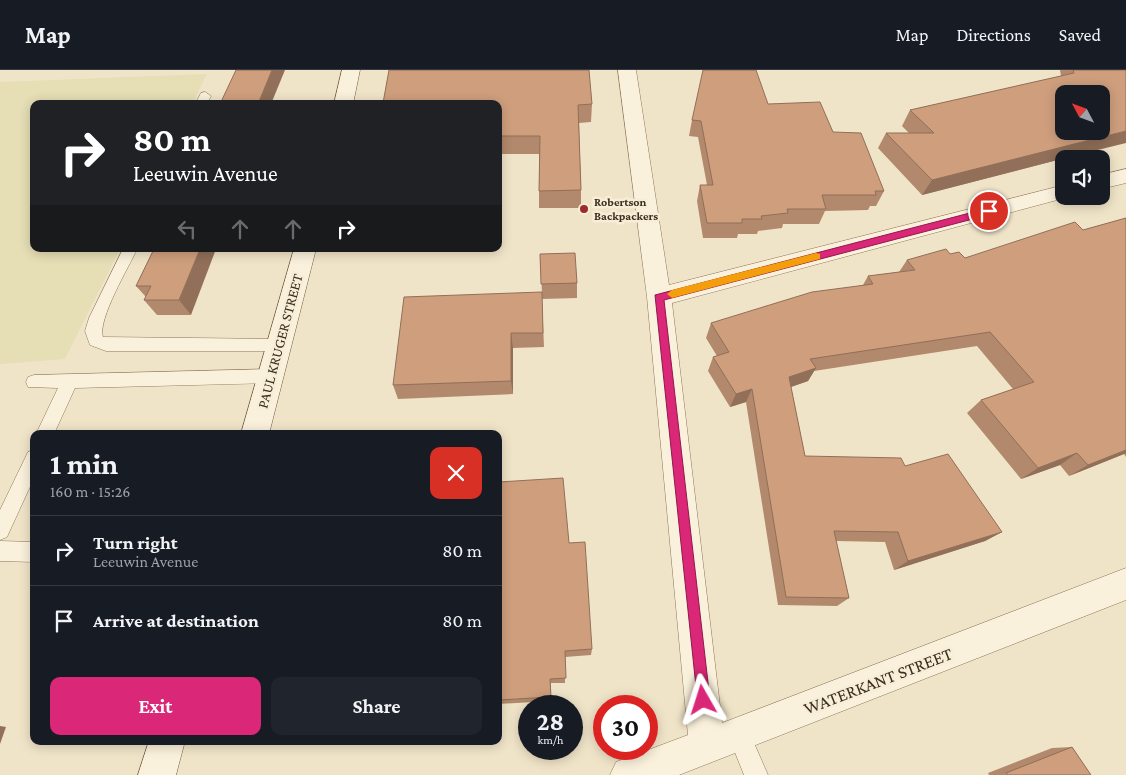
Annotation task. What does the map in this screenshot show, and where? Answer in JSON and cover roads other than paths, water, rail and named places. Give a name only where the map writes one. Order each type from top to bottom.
[{"type":"street","points":[[343,100],[351,70]]},
{"type":"street","points":[[627,70],[659,297],[691,759]]},
{"type":"street","points":[[1110,180],[1126,176]]},
{"type":"street","points":[[659,297],[1055,194]]},
{"type":"street","name":"PAUL KRUGER STREET","points":[[256,430],[304,252]]},
{"type":"street","name":"WATERKANT STREET","points":[[629,775],[691,759],[739,735],[1126,584]]},
{"type":"street","points":[[157,775],[166,745]]},
{"type":"lane","points":[[129,252],[96,318],[93,331],[96,341],[106,345],[280,345]]},
{"type":"lane","points":[[34,382],[271,376]]},
{"type":"lane","points":[[47,430],[70,381]]},
{"type":"lane","points":[[0,531],[30,467]]},
{"type":"lane","points":[[0,551],[30,552]]},
{"type":"lane","points":[[739,735],[756,775]]},
{"type":"place","name":"Robertson Backpackers","points":[[584,209]]}]
